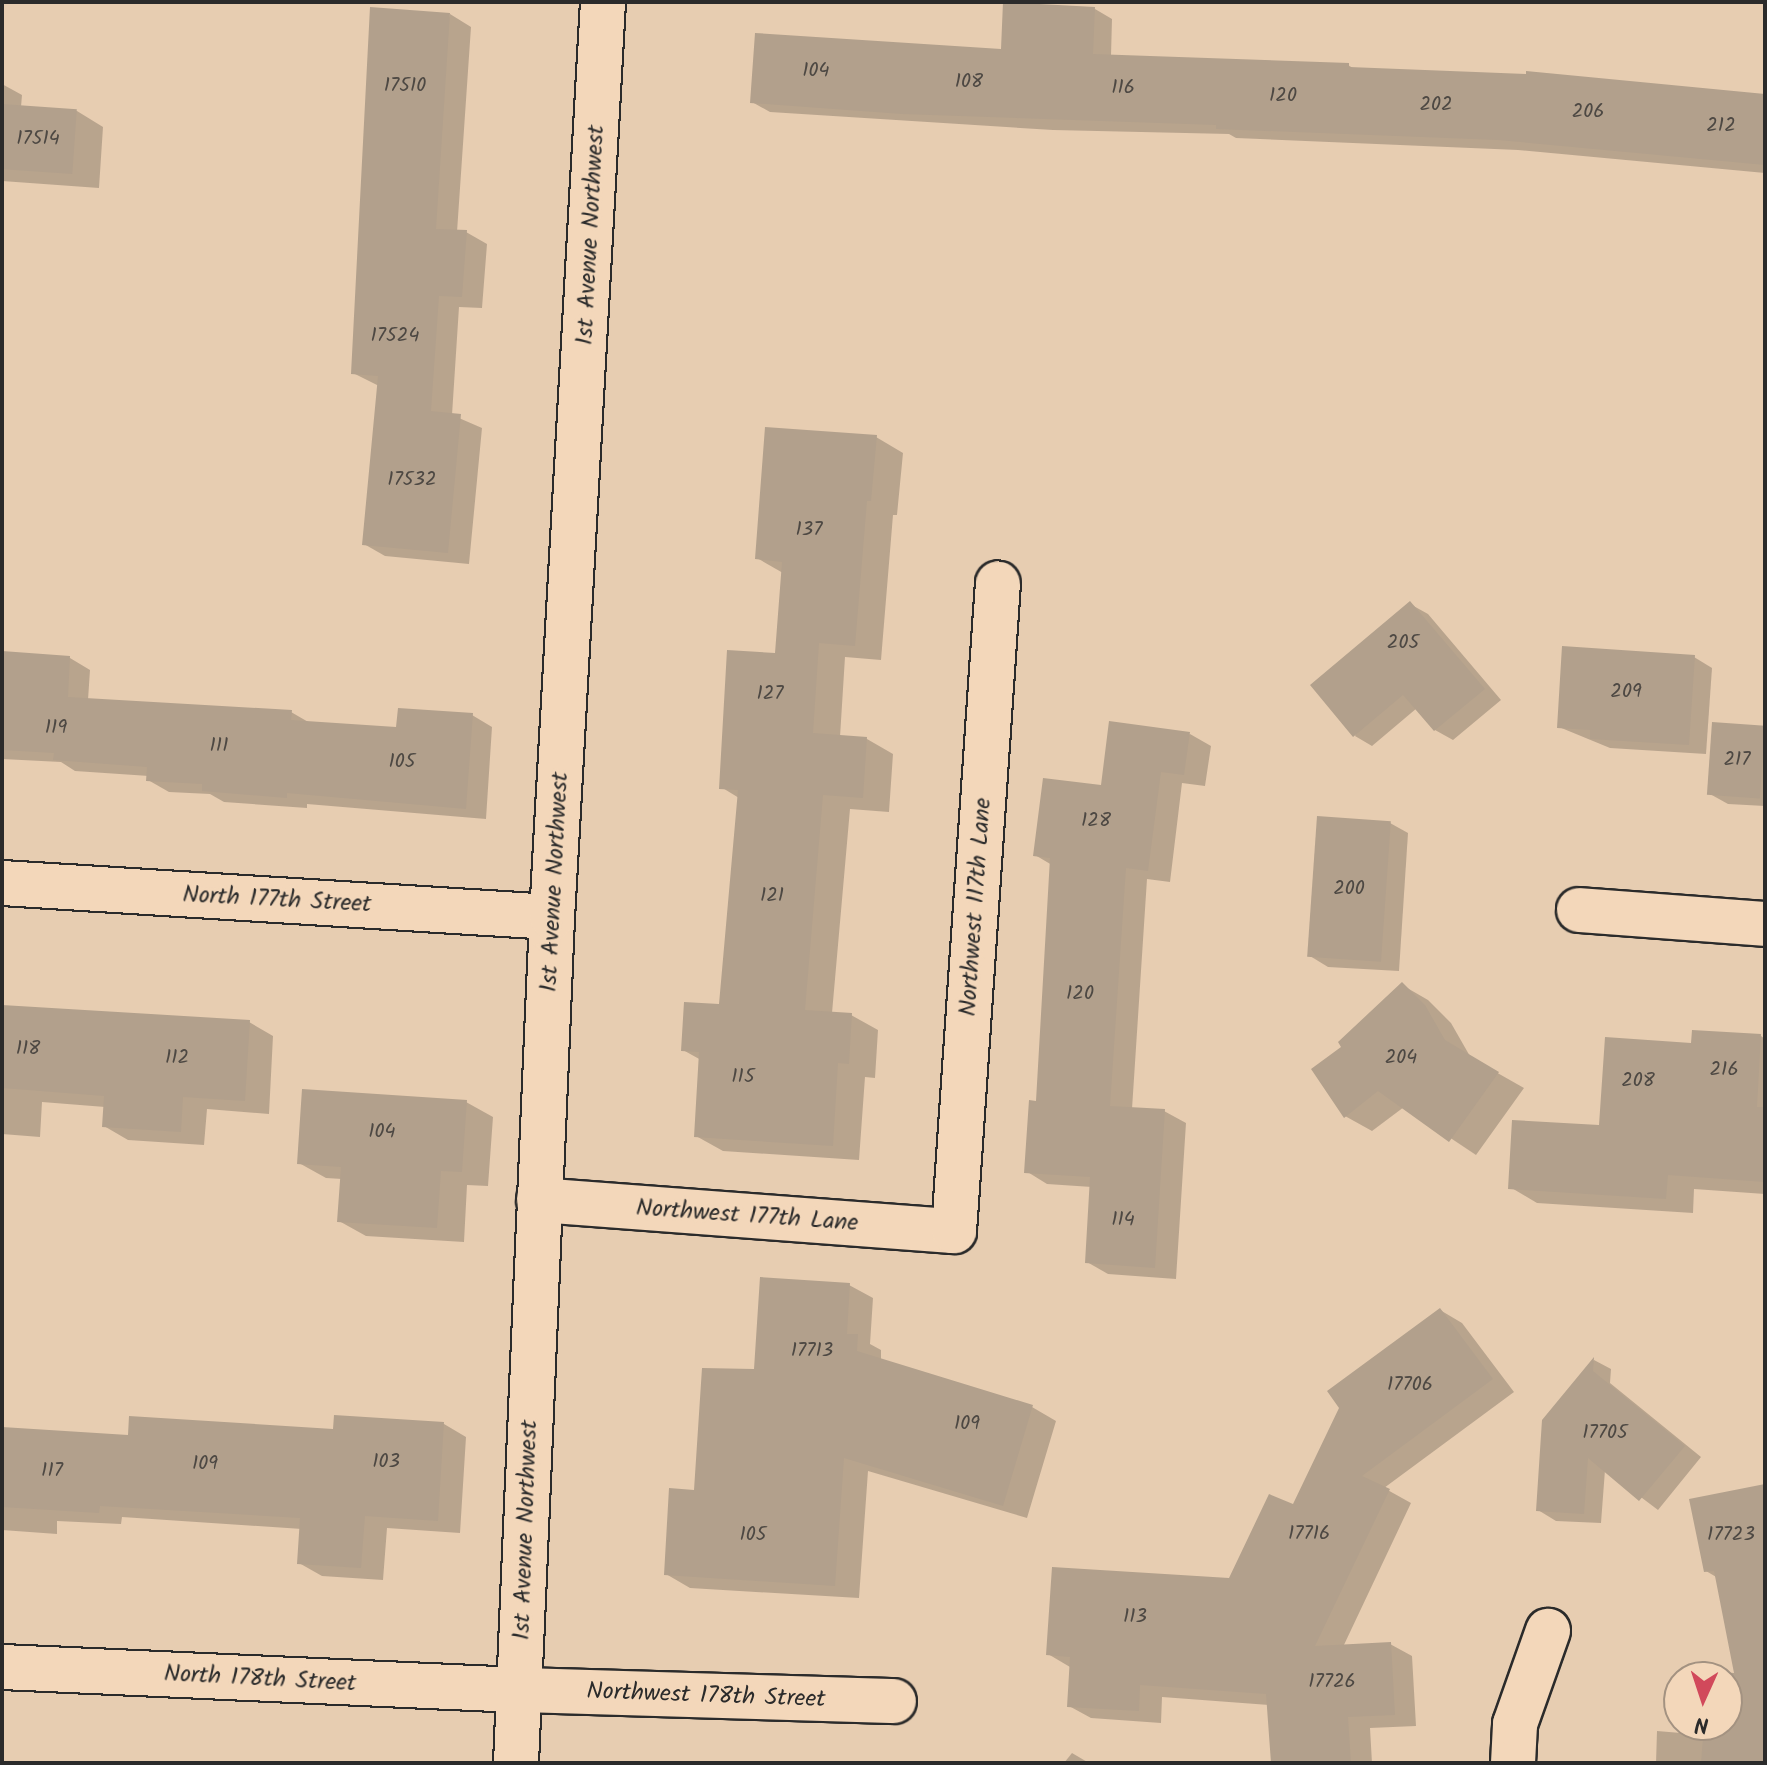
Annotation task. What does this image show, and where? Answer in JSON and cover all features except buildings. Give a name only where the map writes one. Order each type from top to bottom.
[{"type":"street","name":"1st Avenue Northwest","points":[[516,1763],[552,917],[603,2]]},
{"type":"street","name":"Northwest 117th Lane","points":[[954,1231],[998,583]]},
{"type":"street","name":"North 177th Street","points":[[2,883],[552,917]]},
{"type":"street","points":[[1579,910],[1765,924]]},
{"type":"street","name":"Northwest 177th Lane","points":[[539,1200],[954,1231]]},
{"type":"street","points":[[1513,1763],[1515,1724],[1548,1631]]},
{"type":"street","name":"North 178th Street","points":[[2,1667],[519,1690]]},
{"type":"street","name":"Northwest 178th Street","points":[[519,1690],[894,1701]]}]
